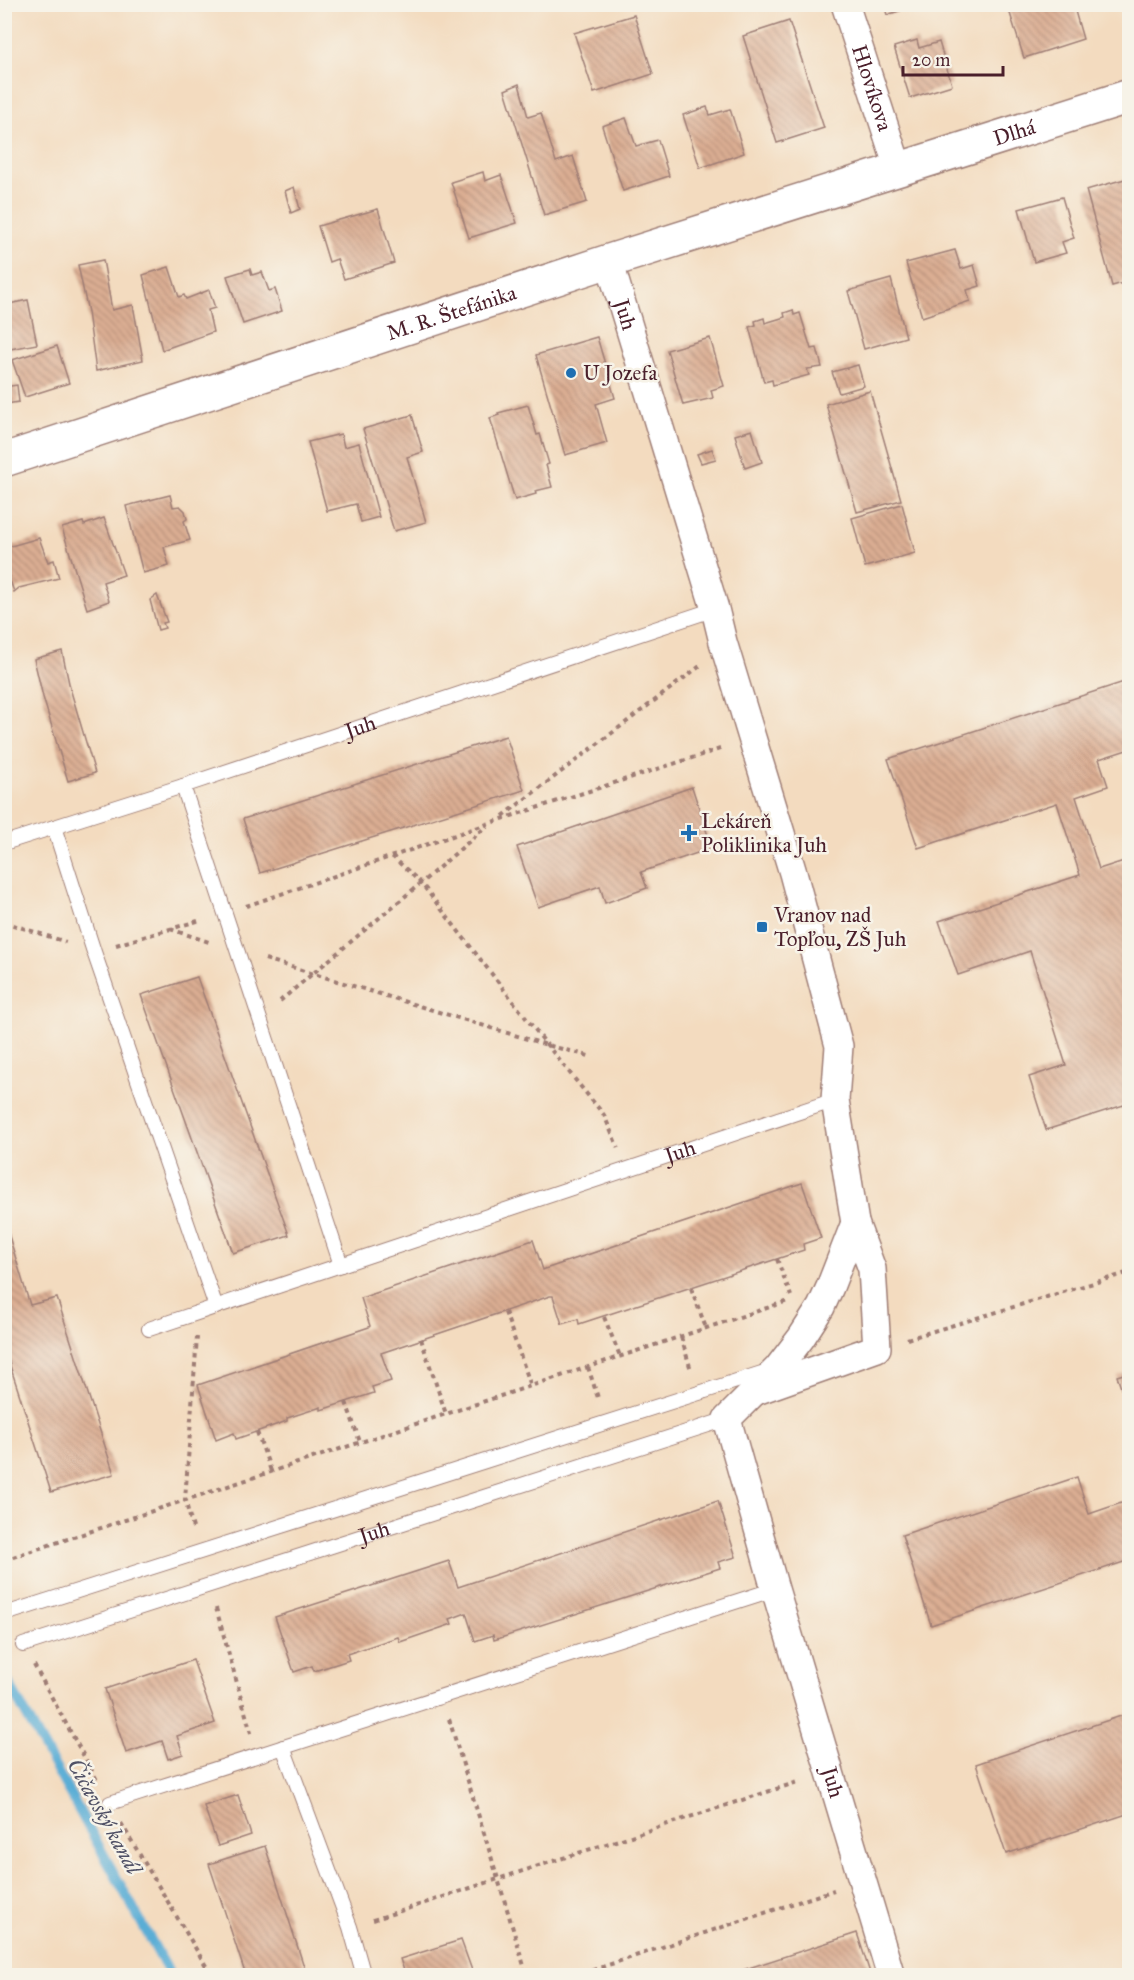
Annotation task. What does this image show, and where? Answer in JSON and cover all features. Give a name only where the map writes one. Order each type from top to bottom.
[{"type":"street","name":"Hlovíkova","points":[[845,4],[899,171]]},
{"type":"street","name":"Dlhá","points":[[899,171],[1130,96]]},
{"type":"street","name":"M. R. Štefánika","points":[[4,460],[609,261],[899,171]]},
{"type":"street","name":"Juh","points":[[609,261],[716,609],[723,642],[793,873],[839,1046],[835,1100],[855,1223],[872,1269],[877,1348],[753,1392],[727,1419],[775,1589],[891,1976]]},
{"type":"street","points":[[753,1392],[778,1368],[821,1307],[855,1223]]},
{"type":"lane","name":"Juh","points":[[4,843],[716,609]]},
{"type":"lane","points":[[183,786],[341,1265]]},
{"type":"lane","points":[[54,827],[94,952],[216,1307]]},
{"type":"lane","name":"Juh","points":[[149,1329],[835,1100]]},
{"type":"lane","points":[[5,1614],[778,1368]]},
{"type":"lane","name":"Juh","points":[[23,1645],[727,1419]]},
{"type":"lane","points":[[110,1803],[775,1589]]},
{"type":"lane","points":[[283,1747],[350,1927],[364,1976]]},
{"type":"path","points":[[499,820],[708,660],[723,642]]},
{"type":"path","points":[[627,1169],[604,1115],[422,883],[392,856],[752,739]]},
{"type":"path","points":[[260,1018],[490,823]]},
{"type":"path","points":[[4,922],[94,952]]},
{"type":"path","points":[[313,973],[589,1056]]},
{"type":"path","points":[[4,1560],[792,1300],[777,1259]]},
{"type":"path","points":[[877,1348],[1130,1272]]},
{"type":"path","points":[[691,1288],[706,1328]]},
{"type":"path","points":[[505,1312],[531,1386]]},
{"type":"path","points":[[604,1317],[620,1356]]},
{"type":"path","points":[[421,1339],[446,1414]]},
{"type":"path","points":[[346,1402],[360,1442]]},
{"type":"path","points":[[257,1432],[271,1472]]},
{"type":"path","points":[[441,1696],[527,1976]]},
{"type":"path","points":[[350,1927],[830,1772]]},
{"type":"path","points":[[575,1976],[863,1881]]},
{"type":"path","points":[[1122,1976],[1130,1973]]},
{"type":"building","points":[[884,4],[910,4],[911,7],[887,15]]},
{"type":"building","points":[[1015,4],[1073,4],[1083,39],[1024,58],[1008,7]]},
{"type":"building","points":[[634,15],[653,74],[594,93],[574,33]]},
{"type":"building","points":[[789,21],[824,128],[777,143],[743,36]]},
{"type":"building","points":[[917,40],[919,48],[939,42],[952,85],[910,98],[894,47]]},
{"type":"building","points":[[519,84],[528,117],[541,113],[556,162],[573,156],[587,202],[544,215],[505,90]]},
{"type":"building","points":[[707,107],[710,115],[730,109],[744,153],[700,168],[683,115]]},
{"type":"building","points":[[626,118],[636,146],[658,140],[669,176],[623,191],[602,126]]},
{"type":"building","points":[[483,172],[485,181],[501,175],[517,223],[469,238],[451,182]]},
{"type":"building","points":[[1125,179],[1130,194],[1130,204],[1126,204],[1130,215],[1130,281],[1112,286],[1086,190]]},
{"type":"building","points":[[294,187],[300,209],[291,213],[285,191]]},
{"type":"building","points":[[1062,197],[1074,238],[1062,242],[1066,253],[1034,262],[1019,209]]},
{"type":"building","points":[[378,209],[394,263],[344,279],[337,259],[329,262],[318,226]]},
{"type":"building","points":[[955,250],[961,269],[974,265],[980,286],[967,290],[970,301],[922,317],[906,263]]},
{"type":"building","points":[[103,260],[112,310],[133,305],[143,360],[96,371],[88,312],[78,265]]},
{"type":"building","points":[[169,267],[179,297],[184,295],[186,299],[209,290],[215,308],[208,310],[213,332],[162,350],[143,275]]},
{"type":"building","points":[[250,269],[252,275],[262,272],[269,291],[275,289],[282,311],[243,324],[227,276]]},
{"type":"building","points":[[891,279],[906,337],[864,349],[848,291]]},
{"type":"building","points":[[28,300],[37,344],[10,349],[4,305]]},
{"type":"building","points":[[793,310],[794,315],[800,313],[811,349],[817,348],[822,367],[807,369],[809,375],[773,385],[772,380],[764,382],[749,327],[756,325],[755,321],[764,318],[765,323],[785,317],[784,313]]},
{"type":"building","points":[[597,337],[615,398],[596,404],[607,443],[565,455],[536,355]]},
{"type":"building","points":[[710,338],[724,386],[711,390],[713,398],[683,405],[667,350]]},
{"type":"building","points":[[57,346],[69,383],[25,397],[12,360]]},
{"type":"building","points":[[858,365],[864,386],[839,393],[832,372]]},
{"type":"building","points":[[17,385],[19,402],[6,404],[4,387]]},
{"type":"building","points":[[870,391],[901,500],[857,512],[826,404]]},
{"type":"building","points":[[528,405],[549,464],[546,465],[552,487],[535,491],[536,494],[515,500],[490,418],[499,415],[498,413]]},
{"type":"building","points":[[412,415],[423,452],[407,457],[426,522],[394,531],[363,429]]},
{"type":"building","points":[[752,430],[762,462],[745,468],[735,435]]},
{"type":"building","points":[[341,434],[344,447],[359,443],[379,517],[361,522],[356,504],[327,511],[308,442]]},
{"type":"building","points":[[712,449],[716,459],[701,463],[697,454]]},
{"type":"building","points":[[170,495],[173,507],[180,506],[185,511],[187,519],[184,521],[190,540],[164,547],[169,566],[143,573],[126,506]]},
{"type":"building","points":[[902,504],[915,553],[865,567],[852,518]]},
{"type":"building","points":[[104,518],[124,575],[103,582],[109,601],[87,609],[62,528],[83,522],[84,525]]},
{"type":"building","points":[[39,538],[48,562],[54,560],[59,578],[19,588],[14,592],[4,562],[4,548]]},
{"type":"building","points":[[157,595],[167,622],[163,623],[165,628],[158,630],[150,600]]},
{"type":"building","points":[[62,651],[70,688],[95,773],[68,781],[34,659]]},
{"type":"building","points":[[1130,680],[1130,749],[1099,759],[1108,786],[1076,797],[1099,869],[1130,859],[1130,1103],[1046,1130],[1029,1077],[1066,1065],[1030,951],[958,975],[939,921],[1080,875],[1057,803],[918,848],[888,759]]},
{"type":"building","points":[[506,736],[524,790],[260,873],[243,819]]},
{"type":"building","points":[[692,787],[712,848],[641,872],[647,888],[605,903],[600,886],[538,907],[517,847]]},
{"type":"building","points":[[197,977],[289,1235],[233,1253],[141,995]]},
{"type":"building","points":[[802,1183],[821,1238],[803,1244],[804,1250],[579,1324],[578,1319],[562,1324],[553,1296],[550,1296],[381,1353],[391,1381],[372,1387],[374,1393],[287,1418],[287,1421],[236,1439],[234,1433],[216,1440],[198,1385],[369,1327],[361,1298],[533,1240],[543,1270]]},
{"type":"building","points":[[5,1223],[30,1305],[57,1298],[114,1474],[51,1492],[4,1347]]},
{"type":"building","points":[[1130,1372],[1130,1412],[1129,1412],[1117,1376]]},
{"type":"building","points":[[1077,1477],[1089,1514],[1130,1500],[1130,1560],[931,1625],[902,1535]]},
{"type":"building","points":[[718,1501],[736,1557],[718,1562],[720,1568],[494,1640],[493,1635],[475,1641],[466,1613],[450,1619],[452,1624],[400,1642],[398,1637],[347,1654],[349,1660],[314,1671],[312,1666],[294,1672],[275,1617],[449,1561],[458,1587]]},
{"type":"building","points":[[193,1660],[215,1723],[177,1736],[183,1754],[168,1759],[162,1741],[126,1753],[105,1689]]},
{"type":"building","points":[[1130,1713],[1130,1813],[1006,1854],[976,1764]]},
{"type":"building","points":[[238,1795],[251,1835],[218,1846],[204,1806]]},
{"type":"building","points":[[265,1846],[307,1976],[246,1976],[209,1864]]},
{"type":"building","points":[[857,1933],[871,1976],[727,1976],[727,1975]]},
{"type":"building","points":[[461,1940],[474,1976],[406,1976],[400,1959]]},
{"type":"waterway","name":"Čičavský kanál","points":[[4,1675],[171,1976]]},
{"type":"place","name":"U Jozefa","points":[[571,373]]},
{"type":"place","name":"Lekáreň Poliklinika Juh","points":[[689,833]]},
{"type":"place","name":"Vranov nad Topľou, ZŠ Juh","points":[[762,927]]}]
